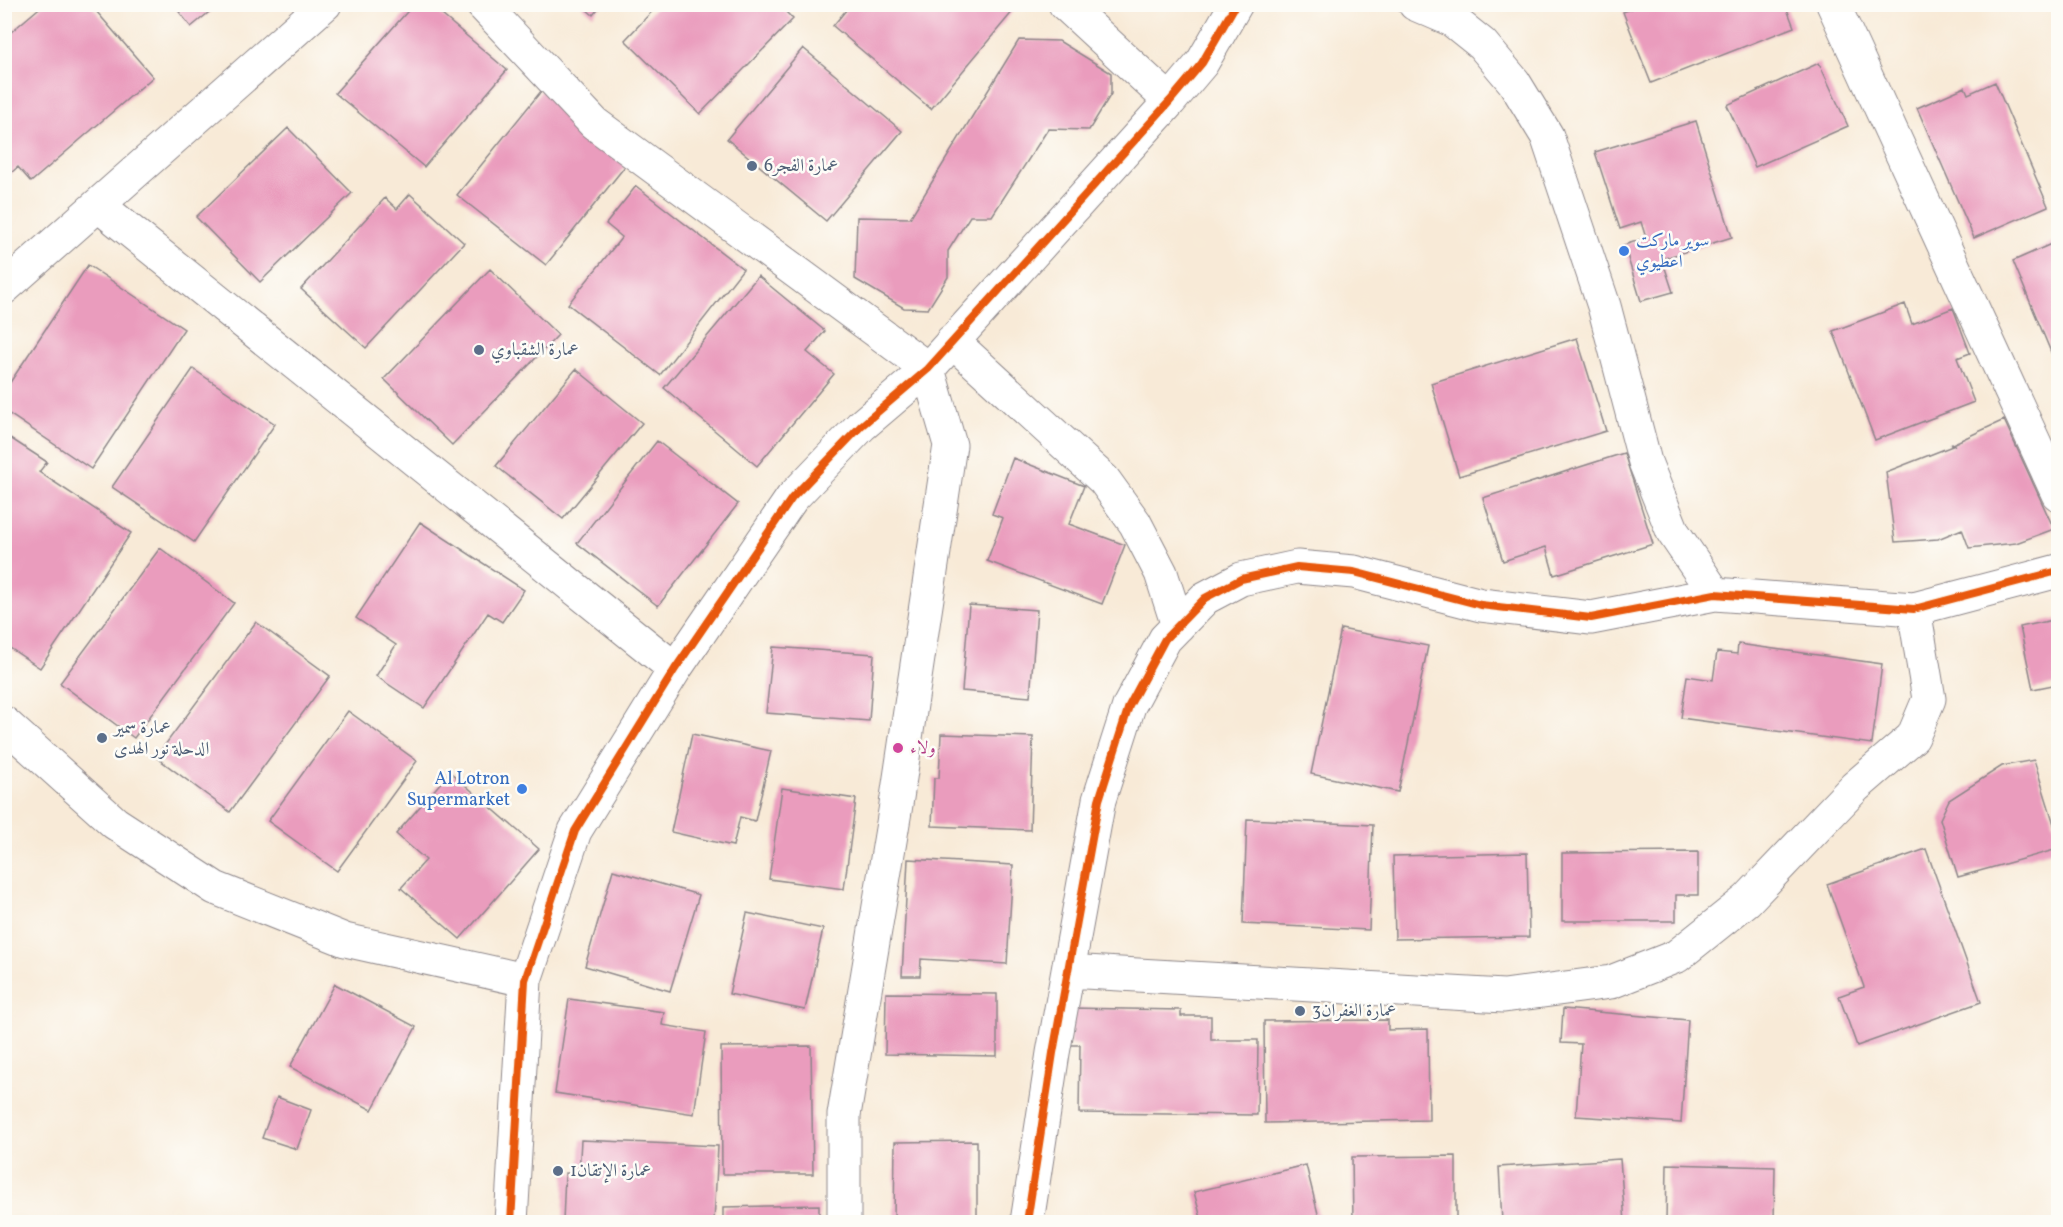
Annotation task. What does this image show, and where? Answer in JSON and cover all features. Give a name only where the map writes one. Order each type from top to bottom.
[{"type":"street","points":[[4,288],[325,4]]},
{"type":"street","points":[[482,4],[594,123],[928,369],[950,445],[896,811],[844,1115],[844,1222]]},
{"type":"street","points":[[1065,4],[1170,101]]},
{"type":"street","points":[[511,1222],[525,980],[575,831],[675,669],[792,498],[861,426],[928,369],[1170,101],[1202,63],[1236,4]]},
{"type":"street","points":[[1414,4],[1452,20],[1482,44],[1514,82],[1547,136],[1604,306],[1645,462],[1673,532],[1715,594]]},
{"type":"street","points":[[1833,4],[2058,494]]},
{"type":"street","points":[[98,205],[675,669]]},
{"type":"street","points":[[952,341],[1104,480],[1135,523],[1161,573],[1178,626]]},
{"type":"street","points":[[1027,1222],[1068,970],[1102,789],[1129,706],[1166,639],[1205,598],[1241,579],[1297,567],[1354,572],[1481,606],[1591,618],[1715,594],[1914,609],[2058,571]]},
{"type":"street","points":[[1068,970],[1504,996],[1611,982],[1677,956],[1747,900],[1855,787],[1913,737],[1929,699],[1914,609]]},
{"type":"street","points":[[4,723],[115,823],[215,888],[345,940],[525,980]]},
{"type":"building","points":[[44,4],[90,4],[153,77],[31,182],[18,167],[6,177],[4,175],[4,38]]},
{"type":"building","points":[[173,4],[219,4],[191,27]]},
{"type":"building","points":[[414,4],[429,4],[507,70],[424,167],[335,93]]},
{"type":"building","points":[[580,4],[602,4],[593,15]]},
{"type":"building","points":[[659,4],[778,4],[793,19],[700,114],[625,40]]},
{"type":"building","points":[[851,4],[1019,4],[931,109],[833,26]]},
{"type":"building","points":[[1644,4],[1785,4],[1794,27],[1651,83],[1623,12]]},
{"type":"building","points":[[1019,40],[1059,41],[1111,73],[1111,94],[1089,130],[1048,129],[992,216],[970,216],[948,251],[948,277],[928,309],[904,308],[855,279],[857,217],[910,218]]},
{"type":"building","points":[[803,48],[902,131],[826,221],[727,139]]},
{"type":"building","points":[[1819,63],[1848,126],[1755,167],[1727,105]]},
{"type":"building","points":[[1995,82],[2048,206],[1974,238],[1917,108],[1965,87],[1968,94]]},
{"type":"building","points":[[542,90],[630,160],[546,265],[457,195]]},
{"type":"building","points":[[1696,121],[1732,237],[1662,259],[1673,292],[1641,301],[1624,245],[1646,238],[1641,222],[1620,229],[1595,152]]},
{"type":"building","points":[[288,128],[352,193],[260,282],[196,217]]},
{"type":"building","points":[[636,186],[743,269],[660,375],[568,304],[622,237],[606,224]]},
{"type":"building","points":[[410,194],[464,243],[366,348],[301,289],[385,198],[397,209]]},
{"type":"building","points":[[2058,241],[2058,369],[2013,261]]},
{"type":"building","points":[[88,265],[184,329],[91,469],[5,411],[5,390]]},
{"type":"building","points":[[490,269],[558,335],[452,445],[384,379]]},
{"type":"building","points":[[758,276],[825,331],[807,352],[834,374],[757,466],[664,388]]},
{"type":"building","points":[[1905,304],[1912,324],[1953,308],[1970,353],[1957,358],[1974,402],[1875,440],[1833,331]]},
{"type":"building","points":[[1577,338],[1606,431],[1459,476],[1431,383]]},
{"type":"building","points":[[193,369],[275,424],[194,542],[112,487]]},
{"type":"building","points":[[576,369],[642,423],[563,519],[496,466]]},
{"type":"building","points":[[2004,420],[2054,529],[2016,543],[1969,548],[1962,529],[1938,539],[1895,542],[1886,472],[1955,445],[1950,445]]},
{"type":"building","points":[[4,434],[47,462],[39,472],[131,533],[40,668],[4,644]]},
{"type":"building","points":[[657,441],[738,504],[658,606],[577,543]]},
{"type":"building","points":[[1624,453],[1653,544],[1554,575],[1546,547],[1503,561],[1483,498]]},
{"type":"building","points":[[1013,458],[1084,486],[1069,524],[1125,545],[1102,604],[987,561],[1003,518],[992,514]]},
{"type":"building","points":[[420,522],[524,590],[502,622],[488,613],[424,708],[376,676],[396,645],[356,618]]},
{"type":"building","points":[[160,548],[234,603],[134,738],[60,683]]},
{"type":"building","points":[[969,605],[1037,610],[1030,697],[962,691]]},
{"type":"building","points":[[2058,619],[2058,684],[2033,689],[2020,627]]},
{"type":"building","points":[[256,622],[330,676],[230,812],[156,757]]},
{"type":"building","points":[[1341,629],[1428,646],[1398,792],[1311,774]]},
{"type":"building","points":[[1738,644],[1882,664],[1872,744],[1681,718],[1687,676],[1713,680],[1717,652],[1737,654]]},
{"type":"building","points":[[773,647],[874,654],[869,721],[766,713]]},
{"type":"building","points":[[348,711],[417,761],[337,871],[268,821]]},
{"type":"building","points":[[692,734],[771,751],[755,821],[740,817],[733,846],[671,832]]},
{"type":"building","points":[[941,734],[1033,737],[1030,830],[932,826],[934,778],[939,778]]},
{"type":"building","points":[[2034,760],[2058,837],[2058,849],[1958,877],[1940,819],[1949,800],[2002,766]]},
{"type":"building","points":[[450,772],[539,849],[460,939],[401,888],[426,860],[396,834]]},
{"type":"building","points":[[782,788],[856,799],[844,889],[769,879]]},
{"type":"building","points":[[1247,819],[1373,825],[1369,930],[1243,924]]},
{"type":"building","points":[[1926,849],[1981,1002],[1857,1046],[1839,996],[1864,987],[1827,884]]},
{"type":"building","points":[[1698,852],[1698,895],[1676,895],[1676,921],[1562,921],[1562,853]]},
{"type":"building","points":[[1527,853],[1529,937],[1395,939],[1393,856]]},
{"type":"building","points":[[908,859],[1013,865],[1007,964],[921,959],[920,976],[902,976]]},
{"type":"building","points":[[613,870],[699,895],[670,991],[585,966]]},
{"type":"building","points":[[747,913],[823,929],[805,1010],[729,994]]},
{"type":"building","points":[[335,984],[416,1027],[372,1110],[290,1067]]},
{"type":"building","points":[[886,993],[997,994],[997,1056],[885,1054]]},
{"type":"building","points":[[569,999],[664,1012],[662,1025],[706,1032],[694,1114],[555,1093]]},
{"type":"building","points":[[1070,1008],[1181,1010],[1181,1016],[1211,1016],[1211,1040],[1258,1040],[1257,1115],[1079,1113],[1080,1045],[1070,1045]]},
{"type":"building","points":[[1563,1009],[1688,1020],[1681,1123],[1576,1116],[1581,1044],[1561,1043]]},
{"type":"building","points":[[1388,1020],[1388,1030],[1428,1029],[1429,1120],[1265,1123],[1264,1021]]},
{"type":"building","points":[[811,1046],[813,1174],[722,1174],[721,1047]]},
{"type":"building","points":[[277,1097],[311,1110],[297,1149],[262,1138]]},
{"type":"building","points":[[581,1140],[718,1146],[714,1222],[563,1222],[565,1173],[579,1174]]},
{"type":"building","points":[[977,1141],[977,1222],[894,1222],[895,1142]]},
{"type":"building","points":[[1456,1156],[1456,1222],[1353,1222],[1352,1157]]},
{"type":"building","points":[[1620,1159],[1625,1222],[1502,1222],[1499,1167]]},
{"type":"building","points":[[1667,1164],[1775,1167],[1774,1222],[1666,1222]]},
{"type":"building","points":[[1306,1165],[1320,1222],[1202,1222],[1194,1192]]},
{"type":"building","points":[[819,1205],[819,1222],[723,1222],[723,1207]]},
{"type":"cycle path","points":[[511,1222],[525,980],[575,831],[675,669],[792,498],[861,426],[928,369],[1170,101],[1202,63],[1236,4]]},
{"type":"cycle path","points":[[1027,1222],[1053,1053],[1099,800],[1129,706],[1165,639],[1205,598],[1241,579],[1297,567],[1354,572],[1481,605],[1591,618],[1715,594],[1914,609],[2058,571]]},
{"type":"place","name":"عمارة الفجر6","points":[[752,166]]},
{"type":"place","name":"سوير ماركت اعطيوي","points":[[1624,251]]},
{"type":"place","name":"عمارة الشقباوي","points":[[479,350]]},
{"type":"place","name":"عمارة سمير الدحلة نور الهدى","points":[[102,738]]},
{"type":"place","name":"ولاء","points":[[898,748]]},
{"type":"place","name":"Al Lotron Supermarket","points":[[522,789]]},
{"type":"place","name":"عمارة الغفران3","points":[[1300,1011]]},
{"type":"place","name":"عمارة الإتقان1","points":[[558,1171]]}]
